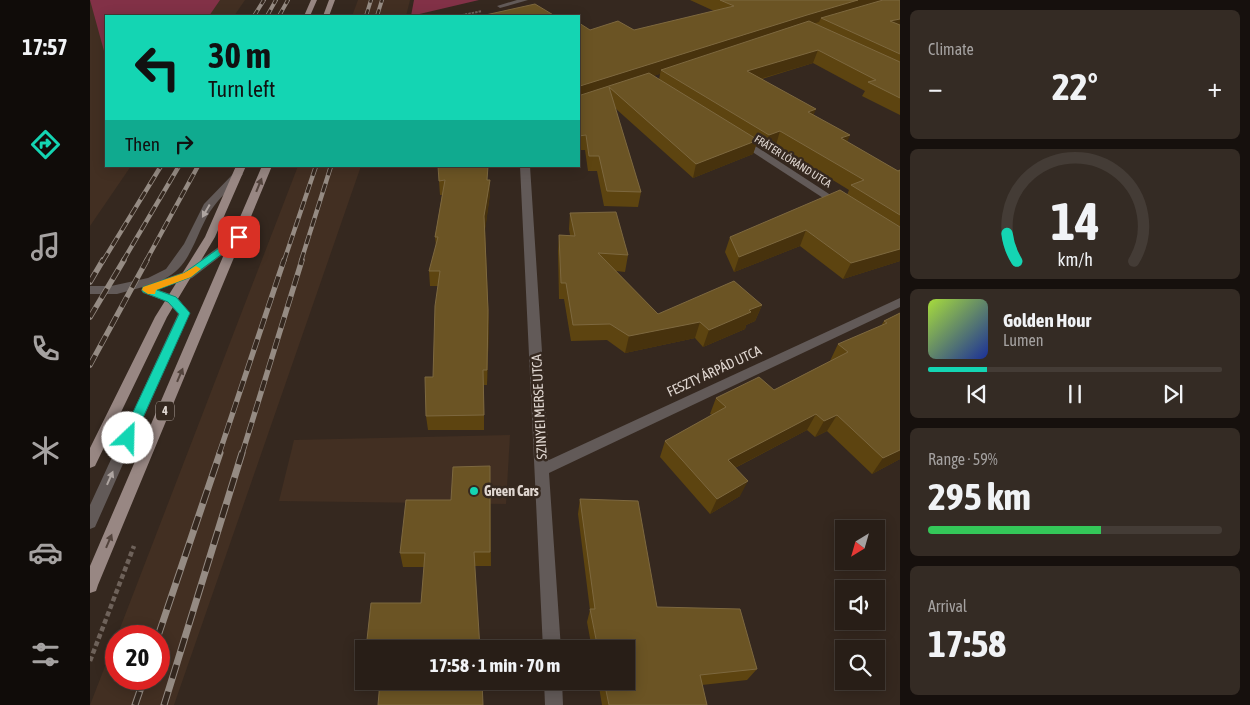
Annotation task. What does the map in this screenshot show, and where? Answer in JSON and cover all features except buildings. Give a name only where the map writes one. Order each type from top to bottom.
[{"type":"main road","points":[[307,15],[314,0]]},
{"type":"main road","points":[[326,15],[332,0]]},
{"type":"main road","name":"4","points":[[90,585],[239,237],[267,167]]},
{"type":"main road","points":[[90,462],[172,299],[210,237],[239,170]]},
{"type":"street","points":[[500,6],[525,0]]},
{"type":"street","name":"FRÁTER LÓRÁND UTCA","points":[[733,136],[850,210]]},
{"type":"street","name":"SZINYEI MERSE UTCA","points":[[525,167],[552,640]]},
{"type":"street","points":[[111,290],[151,281],[170,272],[189,245],[208,206],[239,170]]},
{"type":"street","points":[[147,290],[188,275],[239,237]]},
{"type":"street","points":[[90,290],[147,290],[172,299],[184,313],[90,522]]},
{"type":"street","name":"FESZTY ÁRPÁD UTCA","points":[[542,469],[900,302]]},
{"type":"street","points":[[553,690],[554,705]]},
{"type":"path","points":[[462,15],[500,6]]},
{"type":"shaded area","points":[[90,0],[245,0],[235,15],[105,15],[105,167],[130,167],[90,226]]},
{"type":"shaded area","points":[[90,0],[220,0],[210,15],[105,15],[104,51]]},
{"type":"shaded area","points":[[358,0],[410,0],[406,15],[352,15]]},
{"type":"shaded area","points":[[414,0],[479,0],[415,15],[411,15]]},
{"type":"shaded area","points":[[298,167],[361,167],[174,705],[90,705],[105,666],[105,690],[170,690],[170,625],[121,625]]},
{"type":"shaded area","points":[[510,435],[506,504],[279,501],[294,440]]},
{"type":"railway","points":[[255,15],[264,0]]},
{"type":"railway","points":[[268,15],[276,0]]},
{"type":"railway","points":[[280,15],[288,0]]},
{"type":"railway","points":[[366,15],[371,0]]},
{"type":"railway","points":[[377,15],[382,0]]},
{"type":"railway","points":[[103,261],[160,167]]},
{"type":"railway","points":[[123,261],[178,167]]},
{"type":"railway","points":[[146,261],[197,167]]},
{"type":"railway","points":[[284,261],[316,167]]},
{"type":"railway","points":[[301,261],[331,167]]},
{"type":"railway","points":[[90,282],[103,260]]},
{"type":"railway","points":[[90,317],[124,260]]},
{"type":"railway","points":[[90,365],[147,260]]},
{"type":"railway","points":[[219,454],[284,260]]},
{"type":"railway","points":[[242,454],[302,260]]},
{"type":"railway","points":[[162,625],[220,453]]},
{"type":"railway","points":[[164,705],[242,453]]},
{"type":"railway","points":[[135,705],[140,690]]},
{"type":"slow traffic","points":[[151,291],[147,290],[188,275],[196,269]]},
{"type":"place","name":"Green Cars","points":[[474,491]]},
{"type":"route","points":[[128,438],[184,313],[172,299],[147,290],[188,275],[239,237]]}]
